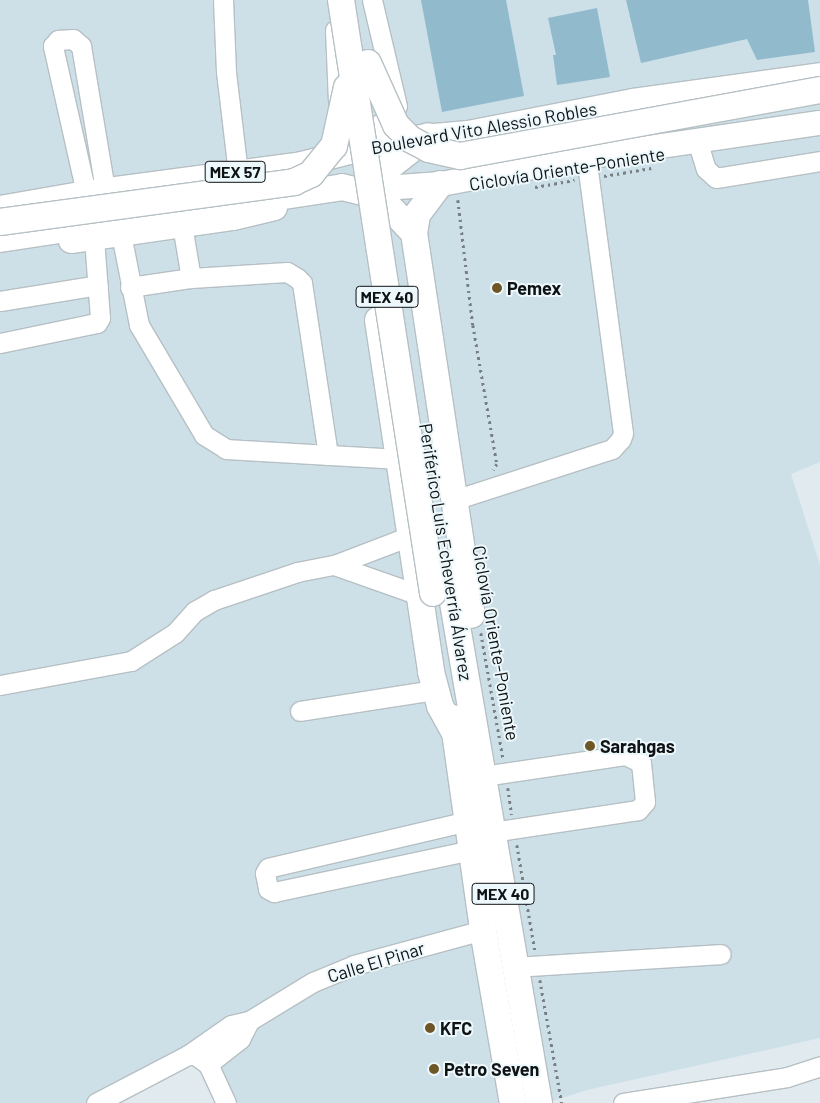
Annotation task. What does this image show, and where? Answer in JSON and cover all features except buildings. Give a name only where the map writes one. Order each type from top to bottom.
[{"type":"highway","name":"Periférico Luis Echeverría Álvarez","points":[[341,0],[360,64]]},
{"type":"highway","name":"Periférico Luis Echeverría Álvarez","points":[[358,0],[360,64],[483,930],[513,1103]]},
{"type":"highway","points":[[360,64],[378,91],[396,124],[410,139],[429,149],[460,156],[820,90]]},
{"type":"highway","points":[[0,222],[294,182],[304,178],[327,158],[334,146],[360,64]]},
{"type":"highway","points":[[361,189],[436,136]]},
{"type":"highway","points":[[440,184],[417,215],[414,233],[475,646],[468,685]]},
{"type":"highway","points":[[0,239],[325,188],[361,189],[378,196],[392,206],[414,233]]},
{"type":"highway","points":[[361,189],[367,250],[410,536],[435,593],[434,690],[456,735]]},
{"type":"highway","points":[[367,250],[381,232],[392,228],[414,233]]},
{"type":"highway","name":"Periférico Luis Echeverría Álvarez","points":[[435,593],[468,685],[494,774],[527,966],[539,1103]]},
{"type":"main road","name":"Boulevard Vito Alessio Robles","points":[[0,208],[95,191],[302,164],[400,139],[468,133],[633,101],[820,76]]},
{"type":"main road","points":[[396,103],[415,125],[436,136]]},
{"type":"main road","points":[[468,133],[464,148],[466,159],[477,177],[588,167],[697,140],[820,123]]},
{"type":"main road","points":[[361,189],[400,139]]},
{"type":"main road","name":"MEX 57","points":[[0,252],[234,218],[361,189],[440,184],[477,177]]},
{"type":"street","points":[[223,0],[226,72],[238,172]]},
{"type":"street","points":[[302,164],[324,149],[339,116],[331,0]]},
{"type":"street","points":[[372,0],[396,103],[400,139]]},
{"type":"street","points":[[72,39],[81,46],[95,191],[53,46],[58,40],[72,39]]},
{"type":"street","points":[[339,116],[354,128],[376,126],[385,121],[396,103]]},
{"type":"street","points":[[697,140],[706,169],[716,178],[820,161]]},
{"type":"street","points":[[454,500],[612,449],[621,439],[623,433],[588,167]]},
{"type":"street","points":[[182,225],[191,278]]},
{"type":"street","points":[[121,234],[130,287],[145,338],[204,436],[226,449],[398,459]]},
{"type":"street","points":[[0,343],[97,323],[100,318],[94,238]]},
{"type":"street","points":[[130,287],[191,278],[287,272],[302,283],[328,455]]},
{"type":"street","points":[[0,289],[57,282],[64,290]]},
{"type":"street","points":[[0,301],[98,285]]},
{"type":"street","points":[[0,685],[131,661],[174,633],[195,611],[214,600],[297,572],[334,565],[410,536]]},
{"type":"street","points":[[334,565],[435,593]]},
{"type":"street","points":[[300,711],[434,690]]},
{"type":"street","points":[[494,774],[626,755],[641,763],[645,802],[638,810],[504,831]]},
{"type":"street","points":[[468,821],[268,868],[265,873],[268,889],[274,892],[472,850]]},
{"type":"street","name":"Calle El Pinar","points":[[96,1103],[115,1098],[188,1055],[231,1025],[249,1021],[312,982],[354,965],[483,930]]},
{"type":"street","points":[[527,966],[721,954]]},
{"type":"street","name":"Calle El Pinar","points":[[208,1064],[240,1039],[249,1021]]},
{"type":"street","points":[[188,1055],[201,1057],[208,1064],[226,1103]]},
{"type":"street","points":[[623,1103],[787,1077],[820,1066]]},
{"type":"path","name":"Ciclovía Oriente-Poniente","points":[[533,187],[588,167],[655,167]]},
{"type":"path","name":"Ciclovía Oriente-Poniente","points":[[467,198],[457,200],[473,325],[496,464],[482,492]]},
{"type":"path","name":"Ciclovía Oriente-Poniente","points":[[481,631],[494,774],[527,966],[562,1103]]},
{"type":"shaded area","points":[[0,0],[820,0],[820,462],[791,474],[820,565],[820,1038],[587,1090],[546,1103],[232,1103],[209,1048],[98,1103],[0,1103]]},
{"type":"place","name":"Pemex","points":[[497,288]]},
{"type":"place","name":"Sarahgas","points":[[590,746]]},
{"type":"place","name":"KFC","points":[[430,1028]]},
{"type":"place","name":"Petro Seven","points":[[434,1069]]}]
